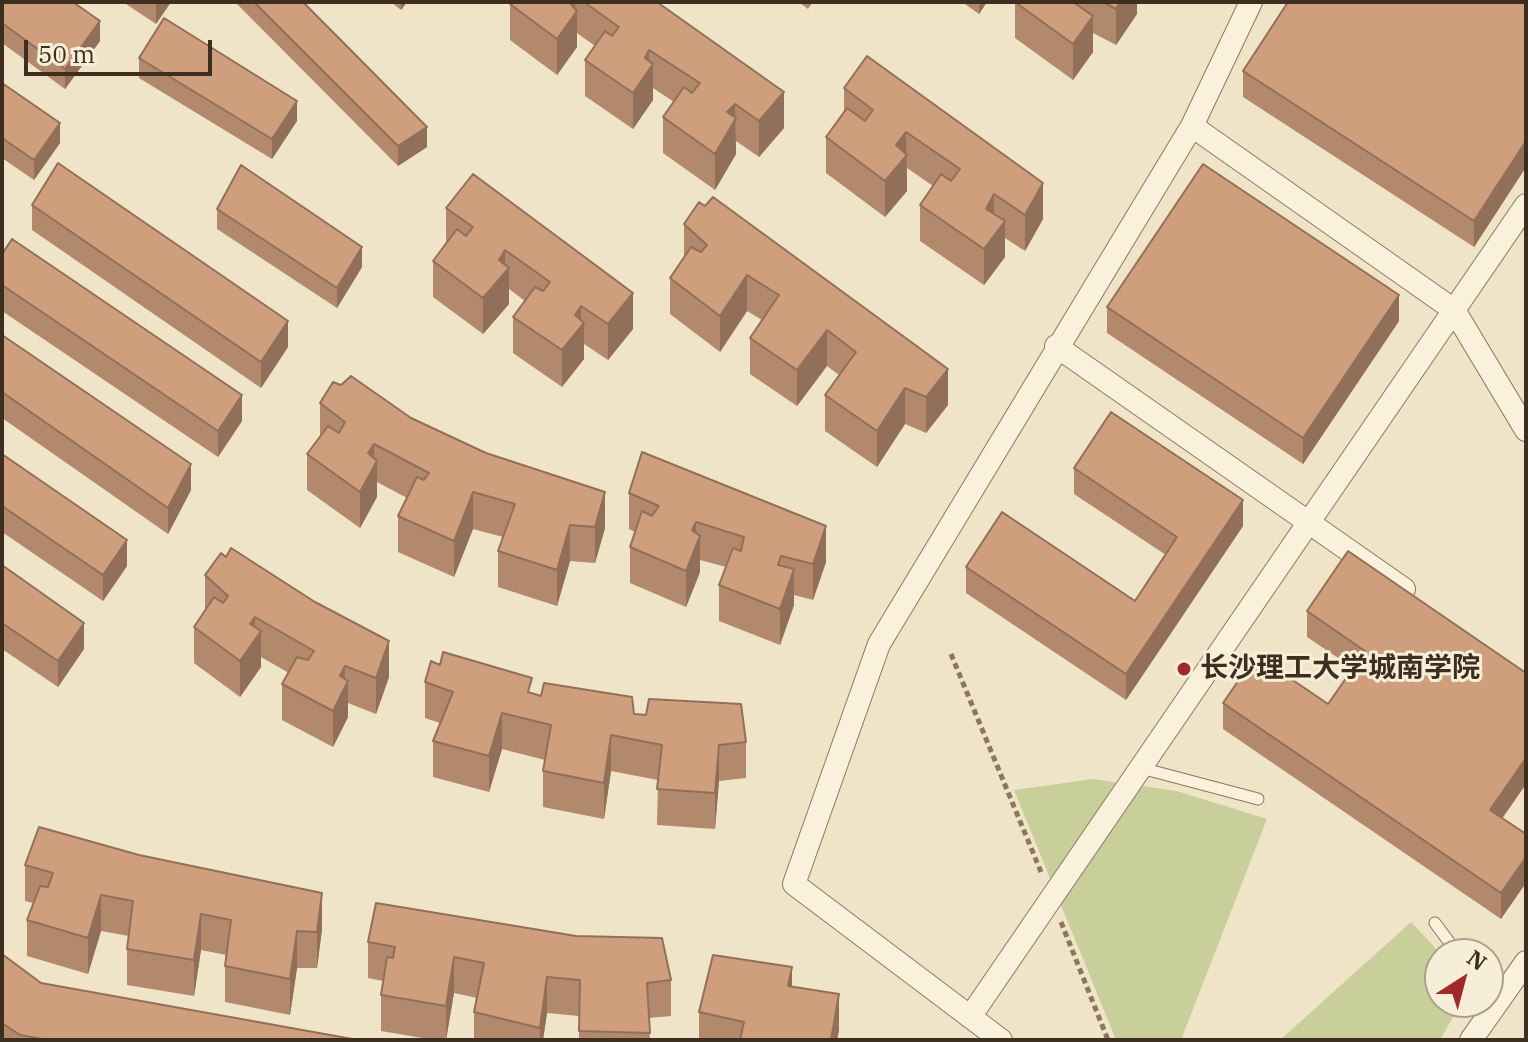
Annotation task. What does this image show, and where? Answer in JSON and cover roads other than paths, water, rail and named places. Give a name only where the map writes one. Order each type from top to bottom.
[{"type":"street","points":[[1001,1040],[794,884],[879,644],[1056,346],[1192,126],[1251,2]]},
{"type":"street","points":[[1192,126],[1454,310],[1526,430]]},
{"type":"street","points":[[970,1017],[1526,205]]},
{"type":"street","points":[[1056,346],[1424,603]]},
{"type":"street","points":[[1504,985],[1526,962]]},
{"type":"street","points":[[1471,1040],[1482,1018]]},
{"type":"lane","points":[[1141,768],[1258,799]]},
{"type":"lane","points":[[1435,923],[1446,938]]},
{"type":"place","name":"长沙理工大学城南学院","points":[[1184,669]]}]
